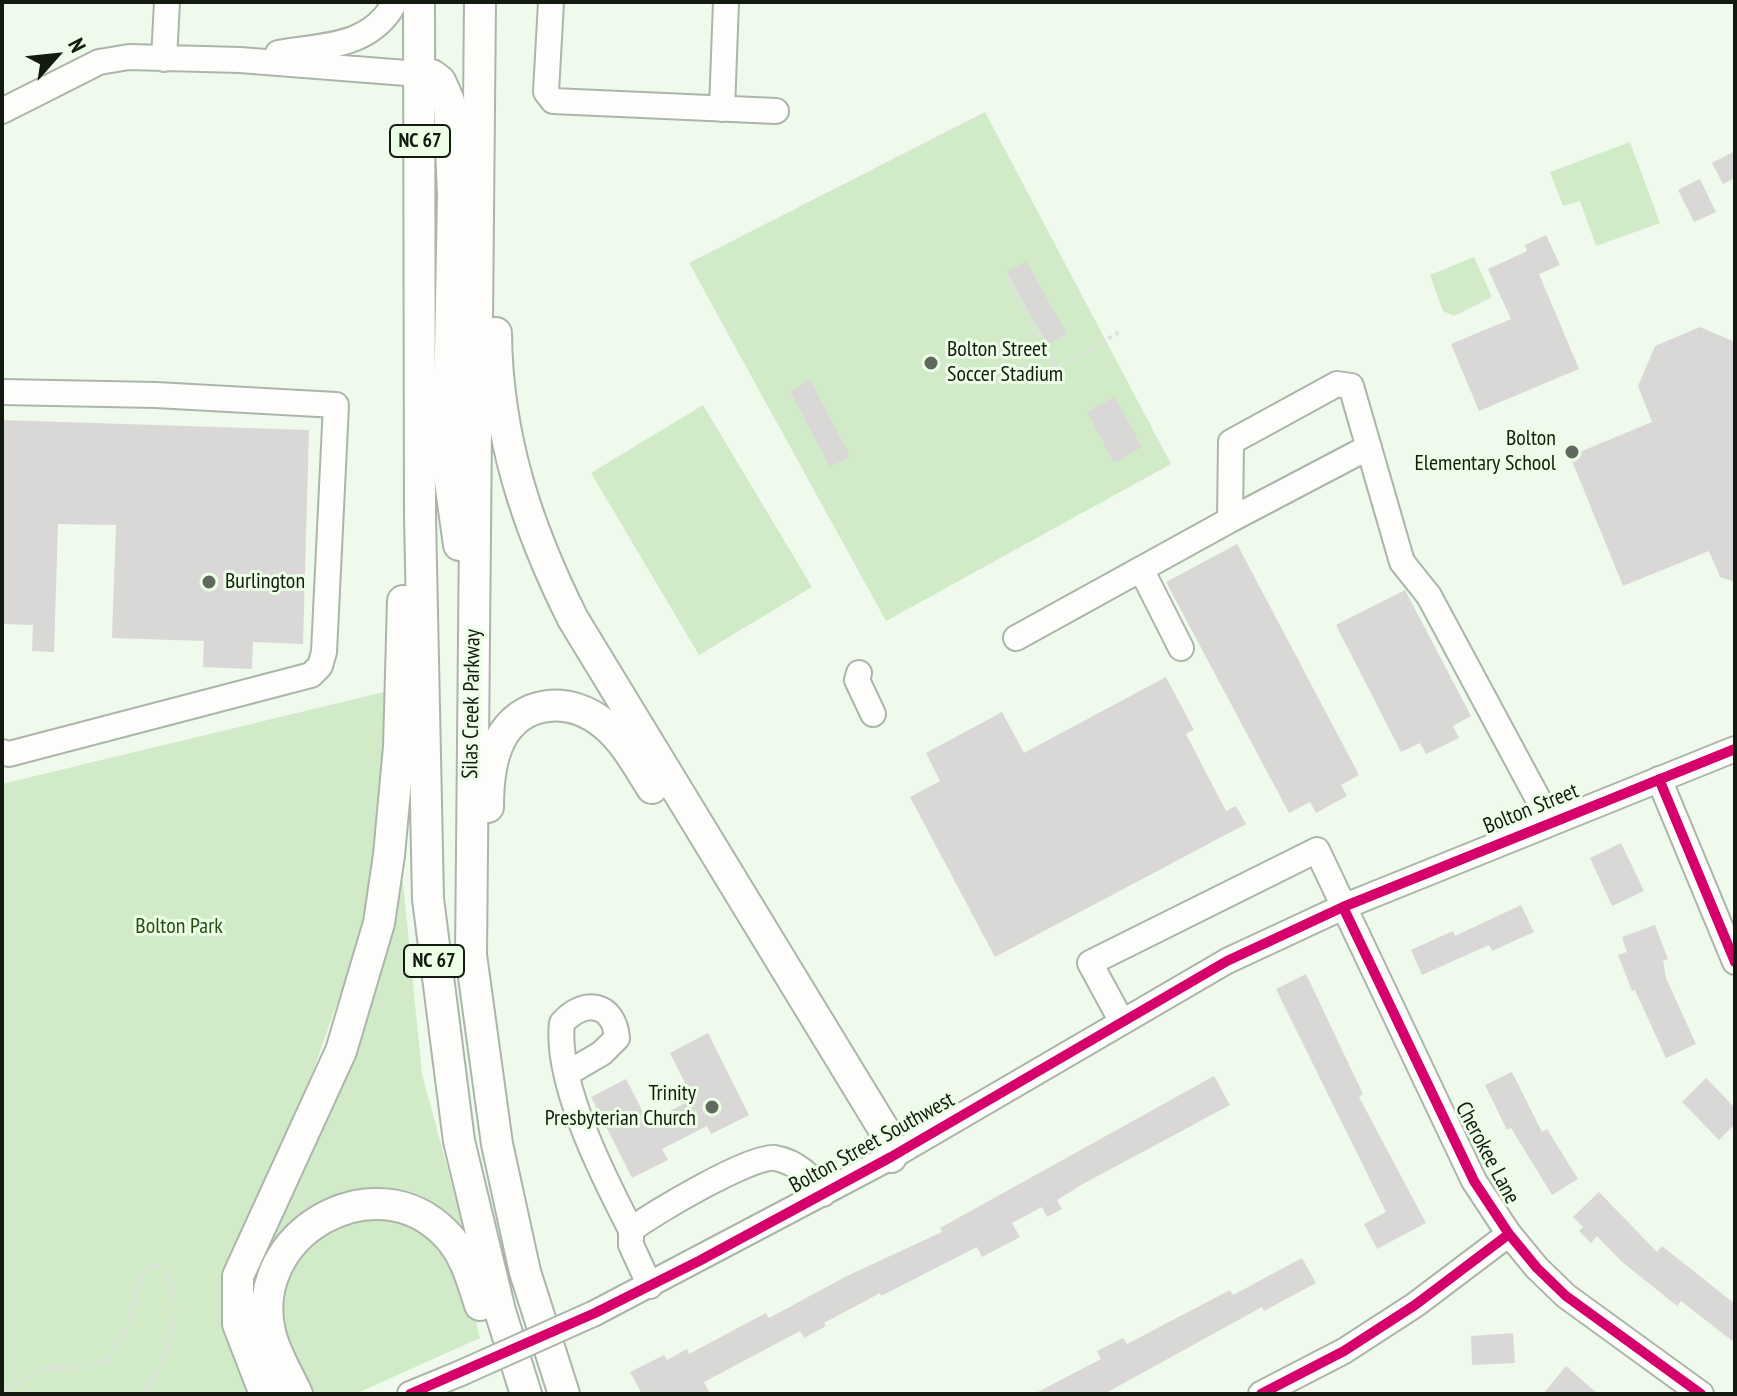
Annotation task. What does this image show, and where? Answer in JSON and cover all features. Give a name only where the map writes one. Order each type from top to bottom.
[{"type":"main road","name":"Silas Creek Parkway","points":[[419,2],[420,517],[428,899],[439,1006],[459,1141],[477,1222],[526,1394]]},
{"type":"main road","name":"Silas Creek Parkway","points":[[480,2],[471,955],[484,1068],[500,1158],[525,1272],[564,1394]]},
{"type":"main road","points":[[419,74],[432,75],[440,81],[449,101],[453,194],[450,481],[456,535],[473,593]]},
{"type":"main road","points":[[479,152],[495,259],[496,362],[505,441],[515,481],[543,557],[573,619],[883,1128],[891,1157]]},
{"type":"main road","points":[[265,1394],[238,1324],[238,1276],[341,1051],[379,923],[399,747],[403,586],[420,517]]},
{"type":"main road","points":[[471,955],[486,906],[488,798],[498,743],[515,720],[534,708],[556,704],[587,713],[605,725],[628,751],[868,1136],[891,1157]]},
{"type":"main road","points":[[297,1394],[269,1331],[268,1303],[273,1274],[285,1249],[302,1230],[333,1212],[367,1205],[403,1207],[418,1214],[457,1246],[472,1281],[508,1394]]},
{"type":"street","points":[[164,59],[167,2]]},
{"type":"street","points":[[240,60],[357,39],[382,23],[395,2]]},
{"type":"street","points":[[551,2],[546,92],[553,101],[776,111]]},
{"type":"street","points":[[722,109],[726,2]]},
{"type":"street","points":[[2,111],[99,62],[129,57],[240,60],[419,74]]},
{"type":"street","points":[[1230,520],[1231,442],[1337,384],[1351,386],[1402,562],[1429,596],[1551,823]]},
{"type":"street","points":[[2,392],[156,395],[336,405],[324,652],[320,666],[311,675],[9,754],[2,752]]},
{"type":"street","points":[[1016,638],[1369,447]]},
{"type":"street","points":[[1141,569],[1181,648]]},
{"type":"street","points":[[859,673],[857,680],[873,714]]},
{"type":"street","name":"Bolton Street","points":[[1343,907],[1735,749]]},
{"type":"street","points":[[1659,779],[1735,962]]},
{"type":"street","name":"Cherokee Lane","points":[[1122,1022],[1090,963],[1317,850],[1474,1181],[1509,1234],[1566,1296],[1701,1394]]},
{"type":"street","name":"Bolton Street Southwest","points":[[410,1394],[650,1286],[891,1157],[1227,961],[1343,907]]},
{"type":"street","points":[[568,1073],[593,1155],[631,1230],[631,1245],[650,1286]]},
{"type":"street","points":[[631,1230],[690,1194],[756,1160],[773,1157],[797,1166],[811,1177],[823,1194]]},
{"type":"street","points":[[1261,1394],[1356,1344],[1415,1305],[1509,1234]]},
{"type":"path","points":[[1007,278],[1050,359],[1058,366],[1109,341],[1121,331]]},
{"type":"path","points":[[2,1394],[41,1369],[86,1366],[107,1359],[126,1333],[142,1274],[148,1267],[158,1266],[170,1278],[175,1296],[174,1321],[169,1348],[143,1394]]},
{"type":"green space","name":"Bolton Street Soccer Stadium","points":[[985,112],[1171,464],[886,621],[689,263]]},
{"type":"green space","points":[[1630,142],[1660,223],[1596,246],[1580,201],[1563,206],[1550,172]]},
{"type":"green space","points":[[1474,257],[1492,297],[1454,316],[1443,311],[1430,275]]},
{"type":"green space","points":[[703,405],[812,587],[699,655],[591,473]]},
{"type":"green space","name":"Bolton Park","points":[[388,691],[385,772],[369,898],[351,964],[301,1105],[229,1265],[253,1394],[2,1394],[2,784]]},
{"type":"green space","points":[[403,882],[422,1074],[470,1252],[397,1196],[273,1257],[257,1251]]},
{"type":"green space","points":[[389,1217],[427,1230],[468,1289],[480,1338],[355,1394],[312,1394],[303,1384],[278,1314],[297,1253],[348,1220]]},
{"type":"building","points":[[1735,151],[1735,178],[1723,184],[1712,163]]},
{"type":"building","points":[[1700,179],[1716,212],[1694,222],[1678,190]]},
{"type":"building","points":[[1546,235],[1560,265],[1539,274],[1579,369],[1479,411],[1451,344],[1511,319],[1488,269],[1527,251],[1525,245]]},
{"type":"building","points":[[1026,261],[1067,334],[1048,345],[1007,272]]},
{"type":"building","points":[[1700,327],[1735,342],[1735,582],[1720,577],[1709,551],[1623,586],[1570,456],[1652,422],[1638,386],[1655,346]]},
{"type":"building","points":[[810,380],[850,456],[830,467],[790,391]]},
{"type":"building","points":[[1115,397],[1142,447],[1114,463],[1087,412]]},
{"type":"building","name":"Burlington","points":[[2,420],[309,430],[303,644],[253,642],[252,669],[203,667],[204,641],[112,638],[116,525],[58,524],[54,652],[32,651],[33,625],[2,624]]},
{"type":"building","points":[[1237,544],[1359,775],[1341,785],[1347,796],[1316,813],[1310,802],[1289,813],[1166,582]]},
{"type":"building","points":[[1405,590],[1471,716],[1453,726],[1459,738],[1426,754],[1420,743],[1401,752],[1336,625]]},
{"type":"building","points":[[1166,677],[1194,730],[1186,734],[1226,811],[1236,806],[1246,824],[995,957],[910,797],[940,781],[926,753],[1002,712],[1024,753]]},
{"type":"building","points":[[1621,843],[1644,891],[1612,906],[1590,858]]},
{"type":"building","points":[[1521,905],[1534,932],[1492,951],[1489,945],[1422,975],[1411,950],[1453,931],[1455,936]]},
{"type":"building","points":[[1655,925],[1668,959],[1663,961],[1666,978],[1696,1044],[1666,1058],[1635,990],[1632,991],[1618,955],[1627,952],[1622,937]]},
{"type":"building","points":[[1306,974],[1363,1094],[1359,1097],[1426,1223],[1377,1249],[1364,1224],[1386,1212],[1276,989]]},
{"type":"building","name":"Trinity Presbyterian Church","points":[[708,1033],[749,1115],[711,1134],[707,1126],[662,1149],[668,1160],[632,1178],[591,1097],[626,1079],[648,1122],[693,1099],[670,1053]]},
{"type":"building","points":[[1512,1072],[1542,1132],[1547,1129],[1578,1179],[1552,1195],[1511,1128],[1507,1130],[1485,1085]]},
{"type":"building","points":[[1214,1076],[1230,1105],[1057,1200],[1062,1209],[1047,1217],[1042,1207],[1012,1223],[1020,1237],[982,1257],[977,1247],[881,1296],[880,1293],[824,1323],[826,1326],[804,1338],[800,1331],[704,1382],[710,1394],[642,1394],[630,1372],[664,1355],[667,1360],[687,1349],[689,1354],[766,1313],[769,1318],[849,1275],[942,1232],[940,1228]]},
{"type":"building","points":[[1706,1078],[1735,1108],[1735,1124],[1719,1140],[1682,1102]]},
{"type":"building","points":[[1599,1192],[1657,1252],[1662,1246],[1735,1304],[1735,1343],[1681,1301],[1677,1306],[1621,1261],[1597,1236],[1591,1243],[1579,1231],[1583,1227],[1573,1217]]},
{"type":"building","points":[[1302,1258],[1316,1283],[1264,1311],[1262,1307],[1104,1394],[1034,1394],[1101,1359],[1097,1351],[1123,1338],[1127,1344],[1230,1290],[1233,1295]]},
{"type":"building","points":[[1513,1333],[1515,1363],[1472,1365],[1471,1336]]},
{"type":"building","points":[[1566,1366],[1598,1394],[1543,1394]]},
{"type":"cycle path","points":[[410,1394],[595,1313],[699,1261],[891,1157],[1227,961],[1343,907],[1735,749]]},
{"type":"cycle path","points":[[1659,779],[1735,962]]},
{"type":"cycle path","points":[[1343,907],[1474,1181],[1509,1234],[1566,1296],[1701,1394]]},
{"type":"cycle path","points":[[1261,1394],[1344,1351],[1415,1305],[1509,1234]]},
{"type":"place","name":"Bolton Street Soccer Stadium","points":[[931,363]]},
{"type":"place","name":"Bolton Elementary School","points":[[1572,452]]},
{"type":"place","name":"Burlington","points":[[209,582]]},
{"type":"place","name":"Trinity Presbyterian Church","points":[[712,1107]]}]
